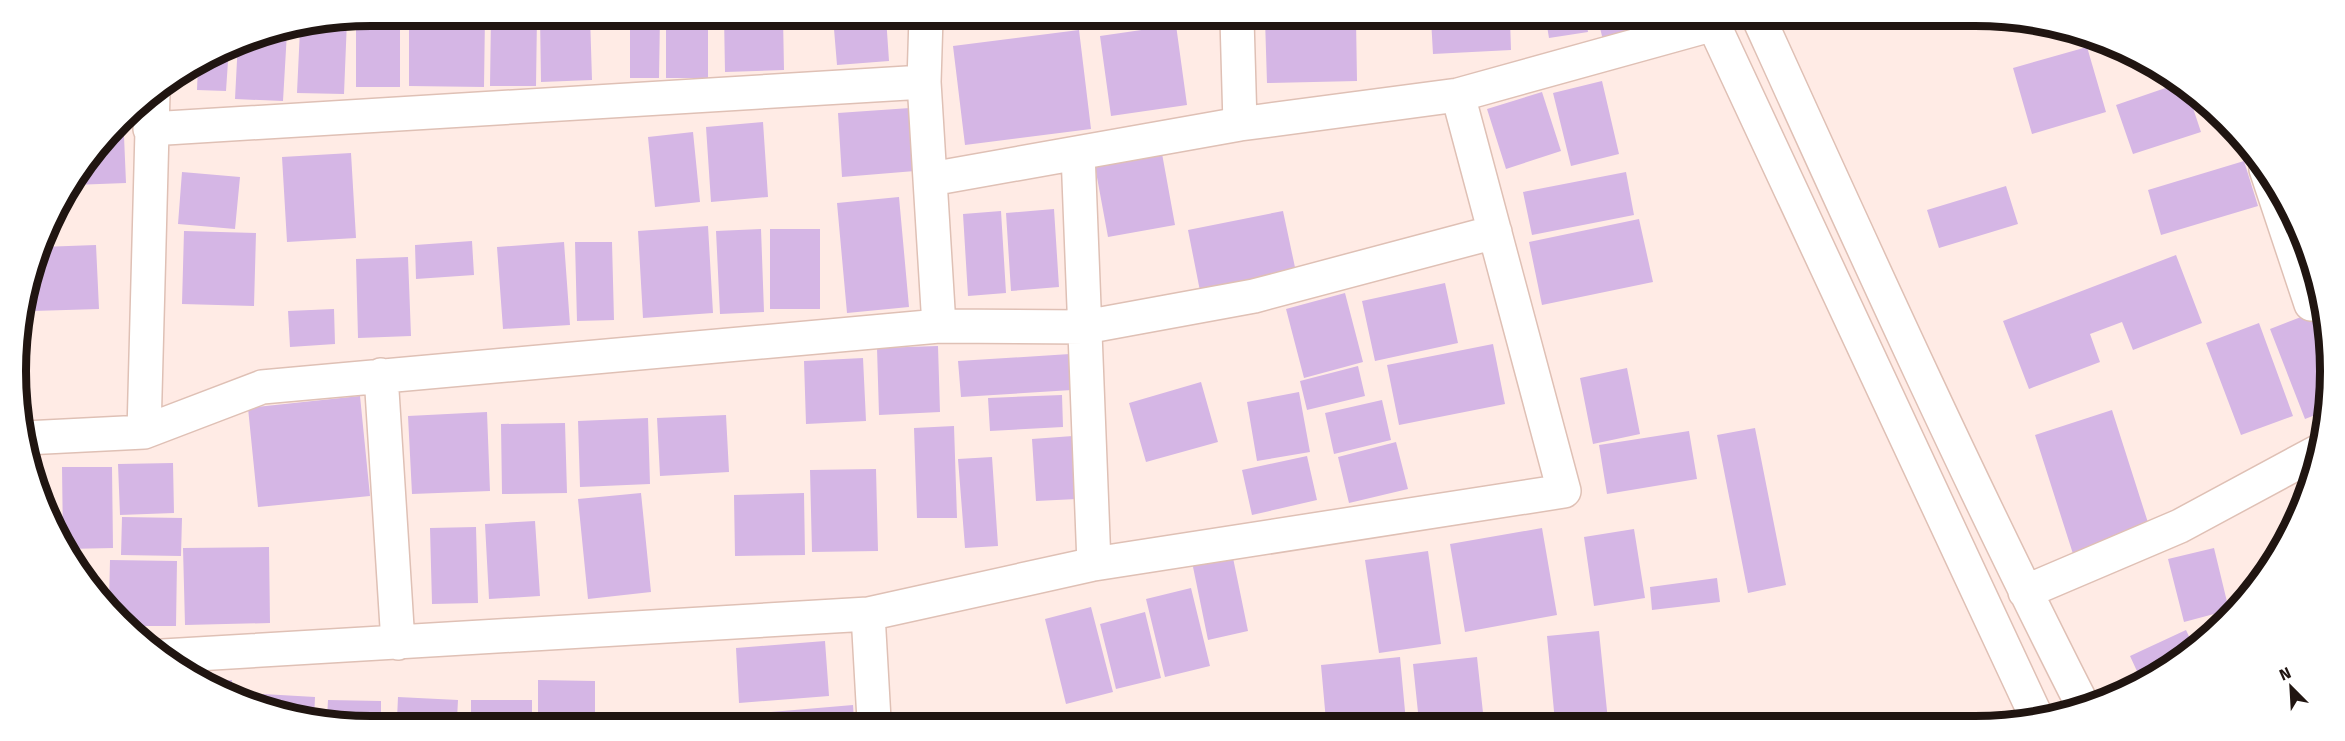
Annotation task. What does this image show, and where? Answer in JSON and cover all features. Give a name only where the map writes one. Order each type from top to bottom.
[{"type":"street","points":[[926,26],[924,82],[939,326]]},
{"type":"street","points":[[1237,26],[1240,124]]},
{"type":"street","points":[[931,179],[1240,124],[1458,95],[1699,26]]},
{"type":"street","points":[[1715,26],[2034,711]]},
{"type":"street","points":[[1762,26],[1895,318],[2025,592],[2079,699]]},
{"type":"street","points":[[150,129],[924,82]]},
{"type":"street","points":[[176,655],[868,614],[1094,564],[1564,491],[1458,95]]},
{"type":"street","points":[[144,432],[152,103]]},
{"type":"street","points":[[1078,153],[1094,564]]},
{"type":"street","points":[[2280,210],[2311,304]]},
{"type":"street","points":[[32,438],[144,432],[262,387],[939,326],[1085,327],[1254,296],[1495,232]]},
{"type":"street","points":[[381,375],[398,642]]},
{"type":"street","points":[[2025,592],[2180,526],[2309,458]]},
{"type":"street","points":[[868,614],[874,716]]},
{"type":"building","points":[[347,26],[344,94],[297,93],[300,33]]},
{"type":"building","points":[[356,26],[400,26],[400,87],[356,87]]},
{"type":"building","points":[[409,26],[485,26],[484,87],[409,86]]},
{"type":"building","points":[[491,26],[537,26],[536,86],[490,86]]},
{"type":"building","points":[[540,26],[590,26],[592,80],[541,82]]},
{"type":"building","points":[[630,26],[660,26],[659,78],[630,78]]},
{"type":"building","points":[[666,26],[708,26],[708,78],[666,78]]},
{"type":"building","points":[[724,26],[783,26],[784,70],[725,72]]},
{"type":"building","points":[[834,26],[887,26],[889,61],[837,65]]},
{"type":"building","points":[[1176,26],[1187,105],[1111,116],[1100,36]]},
{"type":"building","points":[[1265,26],[1356,26],[1357,81],[1267,83]]},
{"type":"building","points":[[1431,26],[1510,26],[1511,50],[1433,54]]},
{"type":"building","points":[[1547,26],[1587,26],[1588,32],[1549,38]]},
{"type":"building","points":[[1600,26],[1649,26],[1603,40]]},
{"type":"building","points":[[1079,30],[1091,129],[965,145],[953,46]]},
{"type":"building","points":[[287,36],[283,101],[235,99],[237,52]]},
{"type":"building","points":[[2087,47],[2106,112],[2032,134],[2013,68]]},
{"type":"building","points":[[228,56],[226,91],[197,90],[198,72]]},
{"type":"building","points":[[1602,81],[1619,154],[1571,166],[1553,93]]},
{"type":"building","points":[[2170,87],[2191,102],[2201,132],[2133,154],[2116,105]]},
{"type":"building","points":[[1542,92],[1561,151],[1506,169],[1487,109]]},
{"type":"building","points":[[910,108],[915,171],[842,177],[838,113]]},
{"type":"building","points":[[763,122],[768,197],[711,202],[706,127]]},
{"type":"building","points":[[693,132],[700,202],[655,207],[648,137]]},
{"type":"building","points":[[118,136],[124,136],[126,183],[80,185],[97,160]]},
{"type":"building","points":[[1161,148],[1175,225],[1108,237],[1094,161]]},
{"type":"building","points":[[351,153],[356,238],[287,242],[282,157]]},
{"type":"building","points":[[2244,161],[2258,206],[2161,235],[2148,190]]},
{"type":"building","points":[[182,172],[240,177],[235,229],[178,224]]},
{"type":"building","points":[[1626,172],[1634,215],[1532,235],[1523,192]]},
{"type":"building","points":[[2006,186],[2018,224],[1939,248],[1927,210]]},
{"type":"building","points":[[899,197],[909,307],[847,313],[837,203]]},
{"type":"building","points":[[1054,209],[1059,287],[1011,291],[1006,213]]},
{"type":"building","points":[[1001,211],[1006,293],[968,296],[963,214]]},
{"type":"building","points":[[1283,211],[1296,272],[1200,291],[1188,230]]},
{"type":"building","points":[[1639,219],[1653,282],[1542,305],[1529,242]]},
{"type":"building","points":[[708,226],[713,313],[643,318],[638,231]]},
{"type":"building","points":[[761,229],[764,312],[720,314],[716,231]]},
{"type":"building","points":[[770,229],[820,229],[820,309],[770,309]]},
{"type":"building","points":[[184,231],[256,233],[254,306],[182,304]]},
{"type":"building","points":[[472,241],[474,275],[416,279],[415,245]]},
{"type":"building","points":[[564,242],[570,325],[503,329],[497,247]]},
{"type":"building","points":[[575,242],[612,242],[614,320],[577,321]]},
{"type":"building","points":[[96,245],[99,309],[33,311],[37,281],[49,247]]},
{"type":"building","points":[[2176,255],[2202,323],[2133,350],[2122,322],[2090,334],[2100,362],[2029,389],[2003,321]]},
{"type":"building","points":[[408,257],[411,336],[358,338],[356,259]]},
{"type":"building","points":[[1445,283],[1458,343],[1375,361],[1362,301]]},
{"type":"building","points":[[1345,293],[1363,362],[1304,378],[1286,309]]},
{"type":"building","points":[[334,309],[335,344],[290,347],[288,311]]},
{"type":"building","points":[[2314,312],[2320,370],[2317,414],[2305,419],[2270,329]]},
{"type":"building","points":[[2259,323],[2293,416],[2241,435],[2206,343]]},
{"type":"building","points":[[1493,344],[1505,404],[1399,425],[1387,365]]},
{"type":"building","points":[[938,346],[940,412],[879,415],[877,348]]},
{"type":"building","points":[[1070,354],[1072,390],[961,397],[958,361]]},
{"type":"building","points":[[863,358],[866,421],[806,424],[804,361]]},
{"type":"building","points":[[1358,366],[1365,396],[1307,410],[1300,381]]},
{"type":"building","points":[[1627,368],[1640,434],[1593,444],[1580,378]]},
{"type":"building","points":[[1201,382],[1218,442],[1146,462],[1129,403]]},
{"type":"building","points":[[1299,392],[1310,452],[1257,461],[1247,402]]},
{"type":"building","points":[[1062,395],[1063,427],[990,431],[988,398]]},
{"type":"building","points":[[360,396],[370,496],[258,507],[248,408]]},
{"type":"building","points":[[1382,400],[1391,440],[1334,454],[1325,413]]},
{"type":"building","points":[[2112,410],[2151,532],[2074,557],[2035,435]]},
{"type":"building","points":[[487,412],[490,491],[412,494],[408,416]]},
{"type":"building","points":[[726,415],[729,472],[660,476],[657,418]]},
{"type":"building","points":[[648,418],[650,484],[580,487],[578,421]]},
{"type":"building","points":[[565,423],[567,493],[502,494],[501,424]]},
{"type":"building","points":[[954,426],[957,518],[917,518],[914,428]]},
{"type":"building","points":[[1755,428],[1786,585],[1748,593],[1717,435]]},
{"type":"building","points":[[1689,431],[1697,479],[1607,494],[1599,445]]},
{"type":"building","points":[[1073,436],[1077,499],[1036,501],[1032,439]]},
{"type":"building","points":[[1396,442],[1408,489],[1349,503],[1338,457]]},
{"type":"building","points":[[1307,456],[1317,500],[1252,515],[1242,470]]},
{"type":"building","points":[[992,457],[998,546],[965,548],[958,459]]},
{"type":"building","points":[[173,463],[174,513],[120,515],[118,464]]},
{"type":"building","points":[[62,467],[112,467],[113,548],[76,549],[63,526]]},
{"type":"building","points":[[876,469],[878,551],[812,552],[810,470]]},
{"type":"building","points":[[641,493],[651,592],[588,599],[578,499]]},
{"type":"building","points":[[804,493],[805,555],[735,556],[734,495]]},
{"type":"building","points":[[122,517],[182,518],[181,556],[121,555]]},
{"type":"building","points":[[535,521],[540,596],[489,599],[485,524]]},
{"type":"building","points":[[476,527],[478,603],[432,604],[430,528]]},
{"type":"building","points":[[1542,528],[1557,615],[1465,632],[1450,544]]},
{"type":"building","points":[[1634,529],[1645,598],[1594,606],[1584,537]]},
{"type":"building","points":[[269,547],[270,623],[185,625],[183,548]]},
{"type":"building","points":[[2214,548],[2228,604],[2219,613],[2184,622],[2168,559]]},
{"type":"building","points":[[1428,551],[1441,644],[1379,653],[1365,560]]},
{"type":"building","points":[[1232,553],[1248,631],[1208,640],[1192,562]]},
{"type":"building","points":[[110,560],[177,561],[176,626],[139,626],[109,596]]},
{"type":"building","points":[[1717,578],[1720,602],[1652,610],[1650,587]]},
{"type":"building","points":[[1191,588],[1210,666],[1165,677],[1146,599]]},
{"type":"building","points":[[1091,607],[1113,692],[1066,704],[1045,619]]},
{"type":"building","points":[[1145,612],[1161,678],[1116,689],[1100,624]]},
{"type":"building","points":[[2186,630],[2190,639],[2138,674],[2130,656]]},
{"type":"building","points":[[1599,631],[1608,716],[1554,716],[1547,636]]},
{"type":"building","points":[[825,641],[829,696],[739,703],[736,648]]},
{"type":"building","points":[[1400,657],[1405,716],[1326,716],[1321,665]]},
{"type":"building","points":[[1477,657],[1483,716],[1418,716],[1413,664]]},
{"type":"building","points":[[232,680],[232,686],[219,681]]},
{"type":"building","points":[[538,680],[595,681],[595,716],[538,716]]},
{"type":"building","points":[[263,694],[315,697],[314,711],[281,704],[263,698]]},
{"type":"building","points":[[398,697],[458,700],[457,716],[397,716]]},
{"type":"building","points":[[328,700],[381,701],[381,716],[327,713]]},
{"type":"building","points":[[471,700],[532,700],[532,716],[471,716]]},
{"type":"building","points":[[853,705],[854,716],[747,716],[747,714]]},
{"type":"building","points":[[1081,714],[1081,716],[1045,716]]}]
